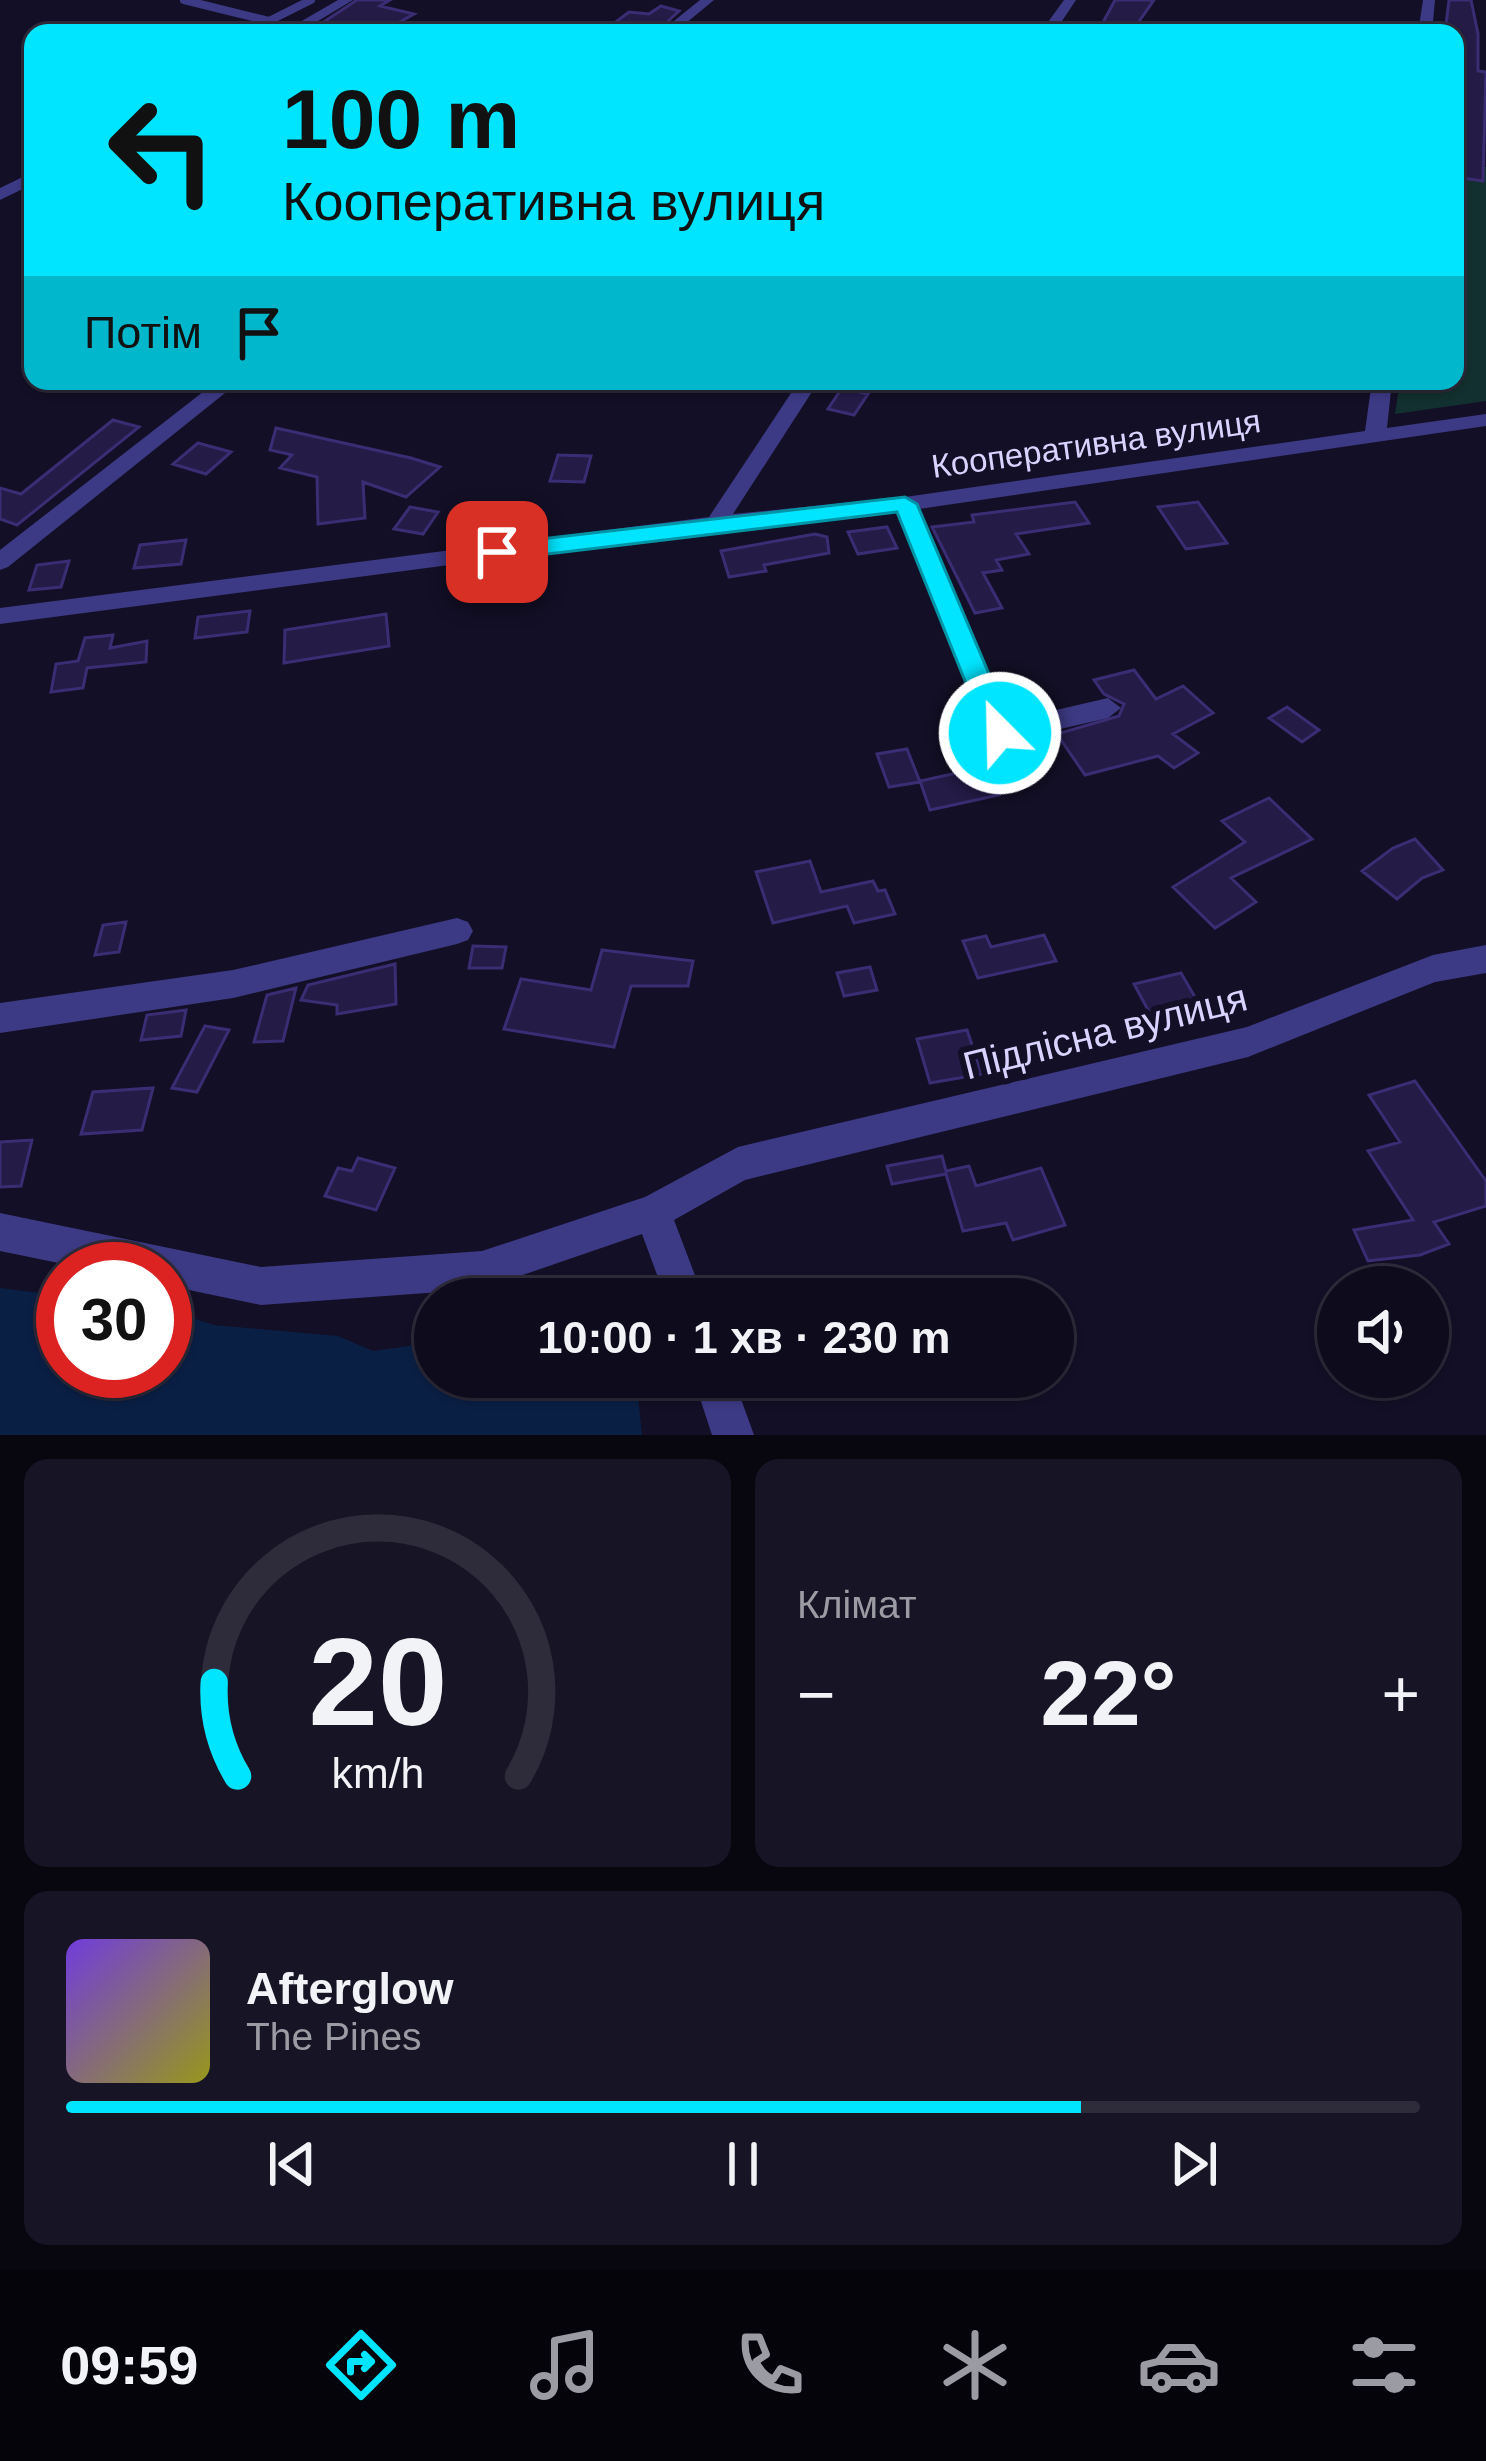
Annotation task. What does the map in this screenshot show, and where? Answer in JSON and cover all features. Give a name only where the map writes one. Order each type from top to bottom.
[{"type":"street","points":[[304,24],[347,0]]},
{"type":"street","points":[[677,24],[708,0]]},
{"type":"street","points":[[0,562],[219,390]]},
{"type":"street","points":[[716,523],[803,390]]},
{"type":"street","points":[[1375,436],[1381,390]]},
{"type":"street","name":"Кооперативна вулиця","points":[[0,616],[716,523],[905,504],[1486,420]]},
{"type":"street","points":[[905,504],[1000,733],[1108,708]]},
{"type":"street","points":[[0,1018],[233,985],[458,931]]},
{"type":"street","name":"Підлісна вулиця","points":[[0,1232],[261,1286],[482,1270],[653,1212],[738,1164],[1248,1042],[1433,970],[1486,959]]},
{"type":"street","points":[[653,1212],[677,1278]]},
{"type":"street","points":[[720,1398],[733,1435]]},
{"type":"lane","points":[[184,0],[269,21],[311,0]]},
{"type":"green space","points":[[1464,163],[1486,167],[1486,401],[1395,414],[1399,390],[1464,390]]},
{"type":"water","points":[[0,1288],[36,1293],[36,1398],[192,1398],[192,1318],[214,1325],[338,1336],[373,1351],[414,1342],[414,1398],[638,1398],[642,1435],[0,1435]]},
{"type":"building","points":[[357,0],[390,0],[380,6],[414,14],[396,24],[321,24]]},
{"type":"building","points":[[1115,0],[1154,0],[1137,24],[1102,24]]},
{"type":"building","points":[[1449,0],[1471,0],[1478,34],[1478,71],[1486,72],[1483,181],[1464,178],[1464,24],[1446,24]]},
{"type":"building","points":[[661,6],[679,11],[665,24],[613,24],[629,12],[649,14]]},
{"type":"building","points":[[841,390],[868,394],[854,415],[828,409]]},
{"type":"building","points":[[113,420],[139,427],[17,525],[0,519],[0,488],[21,494]]},
{"type":"building","points":[[276,428],[440,467],[406,497],[363,482],[365,518],[318,524],[317,477],[280,468],[292,455],[270,450]]},
{"type":"building","points":[[198,443],[231,452],[206,474],[173,464]]},
{"type":"building","points":[[558,455],[591,456],[584,482],[550,481]]},
{"type":"building","points":[[1075,502],[1089,523],[1016,534],[1029,554],[996,560],[1002,570],[983,573],[1002,608],[975,613],[932,527],[974,522],[972,515]]},
{"type":"building","points":[[1198,502],[1227,543],[1186,549],[1158,507]]},
{"type":"building","points":[[410,507],[438,512],[423,534],[394,529]]},
{"type":"building","points":[[887,527],[897,548],[858,554],[848,532]]},
{"type":"building","points":[[815,534],[827,537],[829,553],[729,577],[721,551]]},
{"type":"building","points":[[186,540],[181,564],[134,568],[140,545]]},
{"type":"building","points":[[69,561],[61,587],[29,590],[37,565]]},
{"type":"building","points":[[250,611],[247,632],[195,638],[198,617]]},
{"type":"building","points":[[386,614],[389,646],[284,663],[285,630]]},
{"type":"building","points":[[113,635],[110,648],[147,641],[146,662],[87,668],[83,688],[51,692],[56,664],[78,661],[85,638]]},
{"type":"building","points":[[1134,670],[1156,699],[1183,686],[1213,713],[1173,734],[1198,753],[1174,768],[1158,756],[1085,775],[1057,734],[1119,716],[1124,704],[1104,694],[1094,680]]},
{"type":"building","points":[[1287,707],[1319,730],[1302,742],[1269,718]]},
{"type":"building","points":[[907,749],[920,782],[889,787],[877,754]]},
{"type":"building","points":[[984,767],[999,795],[930,810],[920,781]]},
{"type":"building","points":[[1269,798],[1312,839],[1231,878],[1256,902],[1215,928],[1173,887],[1245,842],[1222,821]]},
{"type":"building","points":[[1415,839],[1443,870],[1422,878],[1397,899],[1362,871],[1393,848]]},
{"type":"building","points":[[810,861],[821,892],[873,881],[878,891],[885,890],[895,914],[854,923],[847,906],[773,923],[756,872]]},
{"type":"building","points":[[126,922],[119,952],[95,955],[103,925]]},
{"type":"building","points":[[1044,935],[1056,961],[978,978],[963,941],[986,936],[991,947]]},
{"type":"building","points":[[473,946],[506,947],[502,968],[469,968]]},
{"type":"building","points":[[602,950],[693,961],[688,986],[631,986],[614,1047],[504,1029],[521,979],[591,990]]},
{"type":"building","points":[[395,964],[396,1004],[337,1014],[337,1005],[301,1000],[308,985]]},
{"type":"building","points":[[870,967],[877,990],[844,996],[837,973]]},
{"type":"building","points":[[1181,973],[1202,1009],[1154,1021],[1134,984]]},
{"type":"building","points":[[296,988],[283,1041],[254,1042],[267,995]]},
{"type":"building","points":[[186,1010],[181,1036],[141,1040],[147,1015]]},
{"type":"building","points":[[205,1026],[229,1030],[197,1092],[172,1088]]},
{"type":"building","points":[[967,1030],[982,1074],[930,1083],[917,1039]]},
{"type":"building","points":[[1415,1081],[1486,1181],[1486,1206],[1434,1222],[1449,1244],[1420,1255],[1368,1261],[1354,1230],[1413,1220],[1368,1151],[1400,1142],[1369,1095]]},
{"type":"building","points":[[153,1088],[142,1130],[81,1134],[93,1092]]},
{"type":"building","points":[[32,1140],[21,1186],[0,1187],[0,1142]]},
{"type":"building","points":[[942,1156],[946,1171],[969,1166],[976,1186],[1041,1168],[1065,1225],[1013,1240],[1006,1223],[963,1231],[946,1174],[892,1184],[887,1166]]},
{"type":"building","points":[[358,1158],[395,1168],[376,1210],[325,1196],[338,1168],[352,1171]]},
{"type":"route","points":[[497,552],[905,504],[1000,733]]}]
